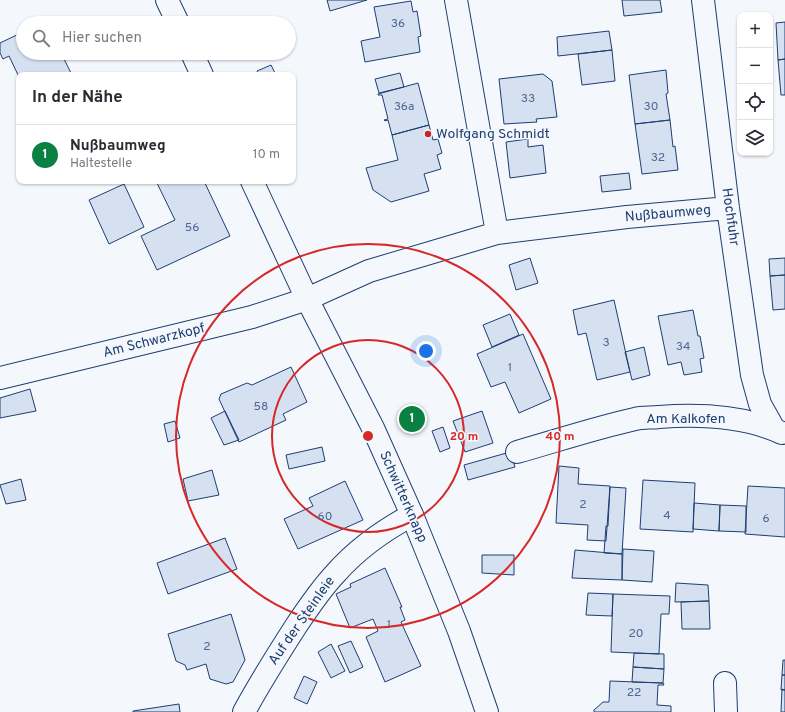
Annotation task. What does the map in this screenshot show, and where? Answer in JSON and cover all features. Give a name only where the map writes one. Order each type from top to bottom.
[{"type":"street","points":[[167,0],[175,16]]},
{"type":"street","points":[[456,0],[497,233]]},
{"type":"street","name":"Hochfuhr","points":[[702,0],[728,208],[752,375],[760,404],[779,432]]},
{"type":"street","points":[[195,60],[201,72]]},
{"type":"street","name":"Schwitterknapp","points":[[253,184],[307,298],[373,428],[412,515],[459,631],[487,712]]},
{"type":"street","name":"Nußbaumweg","points":[[307,298],[369,271],[497,233],[627,217],[728,208]]},
{"type":"street","name":"Am Schwarzkopf","points":[[0,378],[252,317],[307,298]]},
{"type":"street","name":"Am Kalkofen","points":[[517,452],[636,419],[671,416],[731,418],[779,432]]},
{"type":"street","name":"Auf der Steinleie","points":[[244,712],[275,658],[316,597],[336,573],[365,546],[390,527],[412,515]]},
{"type":"street","points":[[726,683],[726,712]]},
{"type":"building","points":[[327,0],[367,0],[330,11]]},
{"type":"building","points":[[622,0],[660,0],[662,12],[624,16]]},
{"type":"building","points":[[411,1],[413,12],[417,11],[421,36],[418,37],[420,52],[365,62],[361,41],[380,37],[374,7]]},
{"type":"building","points":[[785,22],[785,59],[778,60],[776,23]]},
{"type":"building","points":[[609,31],[612,50],[558,56],[557,37]]},
{"type":"building","points":[[16,35],[16,60],[64,60],[70,72],[17,72],[9,56],[3,59],[0,53],[0,43]]},
{"type":"building","points":[[612,50],[615,81],[582,85],[578,54]]},
{"type":"building","points":[[785,59],[785,95],[781,95],[778,60]]},
{"type":"building","points":[[271,65],[274,72],[258,72]]},
{"type":"building","points":[[666,70],[668,93],[666,94],[670,120],[635,124],[629,75]]},
{"type":"building","points":[[400,73],[404,87],[379,93],[375,79]]},
{"type":"building","points":[[543,74],[552,81],[557,117],[536,119],[537,122],[504,124],[499,79]]},
{"type":"building","points":[[418,83],[429,125],[392,135],[388,120],[384,120],[388,119],[382,95],[378,94]]},
{"type":"building","points":[[670,120],[673,147],[675,146],[678,170],[642,174],[635,124]]},
{"type":"building","points":[[429,125],[433,140],[438,139],[442,153],[437,155],[441,169],[424,174],[429,191],[391,202],[373,190],[366,168],[398,160],[392,135]]},
{"type":"building","points":[[528,139],[528,147],[543,145],[546,173],[510,178],[506,142]]},
{"type":"building","points":[[629,173],[631,189],[602,192],[600,176]]},
{"type":"building","points":[[124,184],[144,227],[109,244],[89,200]]},
{"type":"building","points":[[157,184],[205,184],[230,236],[157,270],[141,236],[175,220]]},
{"type":"building","points":[[530,258],[538,283],[516,290],[509,265]]},
{"type":"building","points":[[785,258],[785,275],[770,276],[769,259]]},
{"type":"building","points":[[785,275],[785,309],[773,310],[770,276]]},
{"type":"building","points":[[614,300],[630,372],[597,380],[586,333],[578,335],[573,310]]},
{"type":"building","points":[[693,310],[704,358],[700,359],[702,372],[684,375],[681,362],[668,365],[658,316]]},
{"type":"building","points":[[510,314],[519,335],[492,347],[483,325]]},
{"type":"building","points":[[523,334],[551,399],[519,413],[505,382],[491,387],[477,354]]},
{"type":"building","points":[[644,347],[650,375],[632,380],[625,352]]},
{"type":"building","points":[[291,367],[307,402],[283,414],[286,420],[239,442],[219,399],[221,394],[247,383],[252,385]]},
{"type":"building","points":[[30,389],[36,411],[0,418],[0,398]]},
{"type":"building","points":[[225,411],[239,440],[224,445],[211,418]]},
{"type":"building","points":[[482,411],[493,443],[465,452],[453,421]]},
{"type":"building","points":[[175,421],[180,438],[168,442],[164,424]]},
{"type":"building","points":[[443,427],[450,448],[440,452],[432,431]]},
{"type":"building","points":[[322,447],[325,461],[289,469],[286,455]]},
{"type":"building","points":[[510,452],[515,467],[468,480],[464,465]]},
{"type":"building","points":[[559,466],[579,468],[578,484],[610,486],[606,541],[587,540],[588,525],[556,523]]},
{"type":"building","points":[[212,470],[219,495],[188,501],[183,479]]},
{"type":"building","points":[[21,479],[26,500],[6,504],[0,485]]},
{"type":"building","points":[[643,480],[695,483],[693,532],[640,529]]},
{"type":"building","points":[[345,481],[363,520],[298,549],[284,519],[313,506],[309,498]]},
{"type":"building","points":[[748,486],[785,488],[785,537],[745,534]]},
{"type":"building","points":[[610,487],[626,488],[622,554],[604,553],[606,526],[608,526]]},
{"type":"building","points":[[694,503],[720,505],[719,531],[693,529]]},
{"type":"building","points":[[720,505],[746,506],[746,532],[719,531]]},
{"type":"building","points":[[225,538],[237,569],[168,594],[157,563]]},
{"type":"building","points":[[623,549],[654,551],[652,582],[622,580]]},
{"type":"building","points":[[575,550],[622,554],[622,580],[572,578]]},
{"type":"building","points":[[482,555],[514,555],[514,575],[482,573]]},
{"type":"building","points":[[385,568],[402,607],[400,607],[405,620],[401,622],[421,666],[385,682],[366,637],[378,631],[373,619],[350,628],[336,594],[351,587],[350,584]]},
{"type":"building","points":[[676,583],[708,585],[709,601],[675,602]]},
{"type":"building","points":[[588,593],[613,594],[612,616],[586,615]]},
{"type":"building","points":[[613,594],[670,596],[669,614],[661,614],[659,654],[611,652]]},
{"type":"building","points":[[709,601],[710,629],[682,629],[681,602]]},
{"type":"building","points":[[231,614],[245,660],[233,682],[226,684],[210,679],[206,664],[187,670],[185,665],[176,661],[168,634]]},
{"type":"building","points":[[351,641],[363,667],[350,673],[338,646]]},
{"type":"building","points":[[331,644],[345,671],[331,678],[318,652]]},
{"type":"building","points":[[634,653],[664,654],[664,669],[633,667]]},
{"type":"building","points":[[783,660],[785,660],[785,675],[782,675]]},
{"type":"building","points":[[633,667],[664,669],[663,683],[632,682]]},
{"type":"building","points":[[782,675],[785,675],[785,690],[781,690]]},
{"type":"building","points":[[304,676],[317,682],[307,704],[294,698]]},
{"type":"building","points":[[610,681],[663,683],[664,685],[658,685],[657,705],[671,706],[671,712],[594,712],[594,710],[603,702],[609,702]]},
{"type":"building","points":[[782,689],[785,690],[785,712],[781,712]]},
{"type":"building","points":[[179,704],[180,712],[133,712],[133,711]]},
{"type":"place","name":"Wolfgang Schmidt","points":[[428,134]]},
{"type":"place","name":"Nußbaumweg","points":[[412,419]]}]
